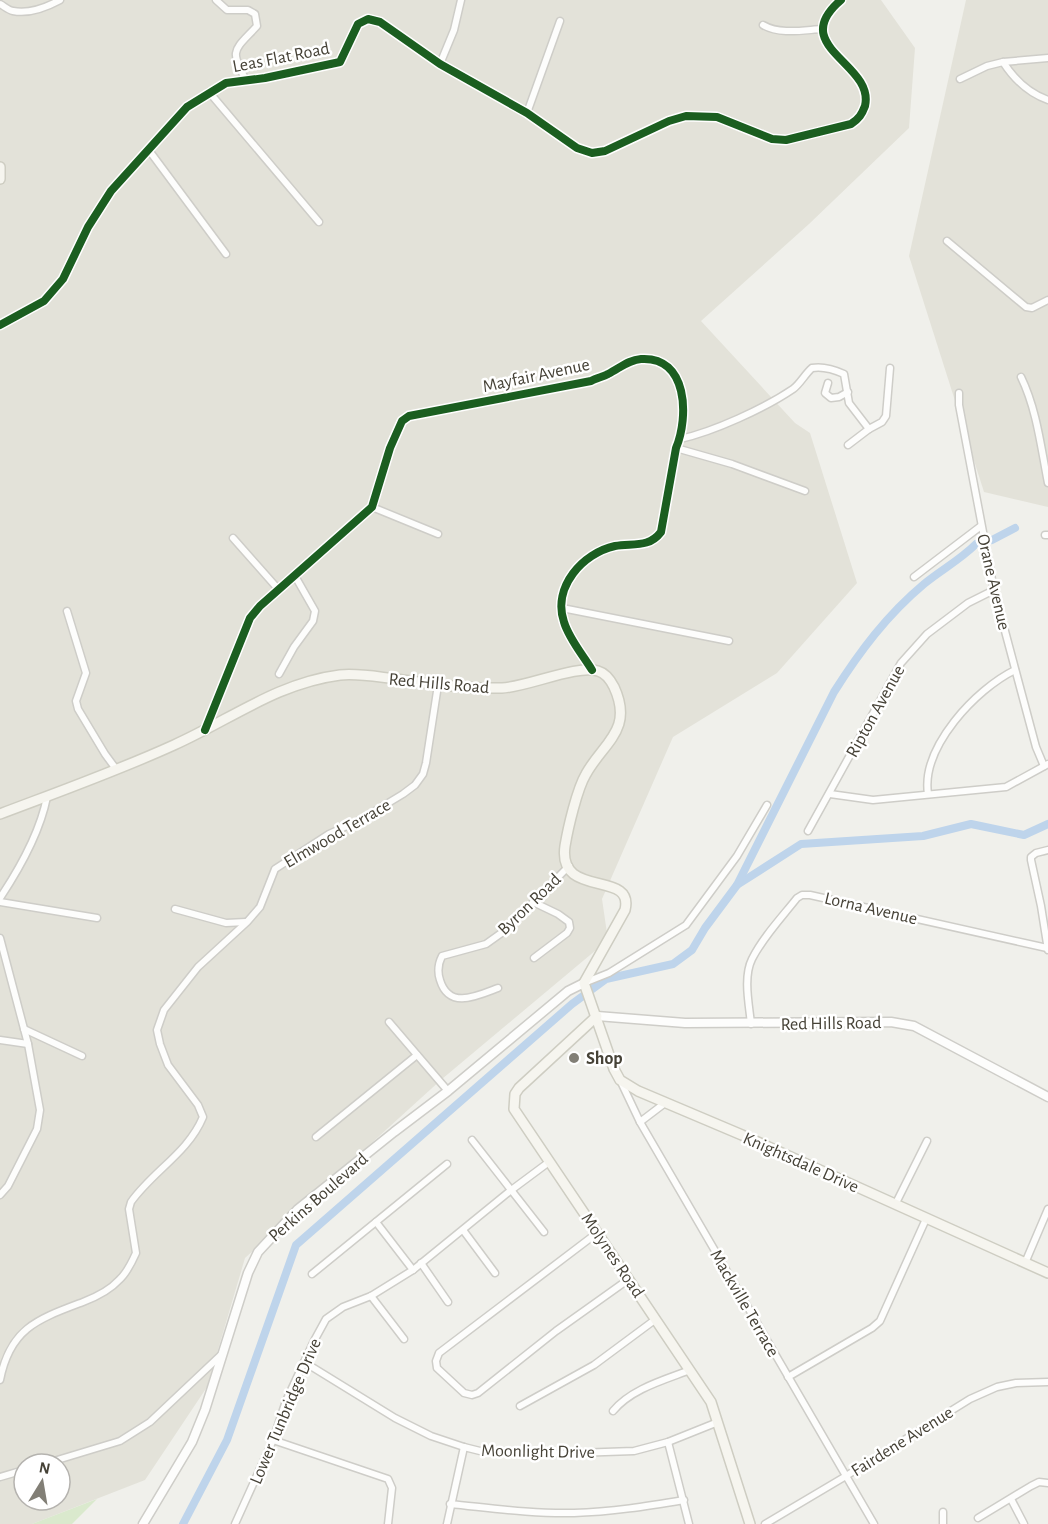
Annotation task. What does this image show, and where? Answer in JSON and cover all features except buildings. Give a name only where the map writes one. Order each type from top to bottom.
[{"type":"main road","points":[[0,167],[0,178]]},
{"type":"main road","points":[[592,670],[599,671],[614,687],[619,711],[619,726],[611,741],[585,775],[565,848],[569,866],[583,880],[620,890],[625,894],[627,902],[625,910],[584,983],[620,1080]]},
{"type":"main road","name":"Red Hills Road","points":[[0,813],[116,769],[206,730],[263,698],[318,679],[342,675],[459,687],[504,688],[531,684],[575,671],[592,670]]},
{"type":"main road","name":"Molynes Road","points":[[596,1014],[514,1094],[514,1109],[711,1402],[750,1524]]},
{"type":"main road","name":"Knightsdale Drive","points":[[620,1080],[638,1091],[1048,1272]]},
{"type":"street","points":[[0,4],[11,11],[27,10],[49,6],[60,0]]},
{"type":"street","points":[[216,0],[226,10],[248,10],[255,14],[256,26],[236,49],[234,55],[246,80]]},
{"type":"street","points":[[440,64],[454,30],[461,0]]},
{"type":"street","points":[[763,25],[792,31],[822,29],[829,11],[841,0]]},
{"type":"street","name":"Leas Flat Road","points":[[0,325],[44,301],[63,279],[88,227],[111,191],[188,107],[226,83],[340,62],[358,24],[368,19],[380,22],[440,64],[527,113],[576,148],[592,153],[605,151],[669,121],[686,116],[717,117],[772,139],[786,140],[851,124],[859,119],[866,94],[862,83],[828,45],[822,29]]},
{"type":"street","points":[[527,113],[560,21]]},
{"type":"street","points":[[960,79],[987,66],[1003,62],[1048,58]]},
{"type":"street","points":[[1003,62],[1028,90],[1048,100]]},
{"type":"street","points":[[209,92],[319,222]]},
{"type":"street","points":[[148,149],[226,255]]},
{"type":"street","points":[[947,241],[1026,307],[1032,308],[1048,300]]},
{"type":"street","name":"Mayfair Avenue","points":[[372,507],[390,448],[402,421],[409,416],[591,381],[609,374],[627,362],[642,359],[658,360],[671,369],[681,386],[683,412],[662,532],[648,543],[614,546],[596,553],[580,564],[563,594],[562,608]]},
{"type":"street","points":[[680,439],[718,427],[773,400],[795,388],[812,368],[828,368],[844,374],[849,404],[869,429]]},
{"type":"street","points":[[848,446],[882,422],[886,416],[890,368]]},
{"type":"street","points":[[1021,377],[1035,418],[1048,483]]},
{"type":"street","points":[[828,383],[825,393],[831,398],[848,392]]},
{"type":"street","name":"Orane Avenue","points":[[959,393],[959,405],[994,590],[1036,747],[1046,765]]},
{"type":"street","points":[[676,448],[732,464],[805,491]]},
{"type":"street","points":[[206,730],[250,618],[260,606],[372,507],[438,534]]},
{"type":"street","points":[[914,577],[981,526]]},
{"type":"street","points":[[233,538],[279,590]]},
{"type":"street","points":[[279,674],[294,647],[313,621],[315,611],[295,576]]},
{"type":"street","name":"Ripton Avenue","points":[[808,831],[901,663],[927,634],[968,603],[994,590]]},
{"type":"street","points":[[592,670],[563,621],[562,608],[729,641]]},
{"type":"street","points":[[67,611],[86,673],[76,701],[78,709],[116,769]]},
{"type":"street","points":[[928,794],[929,770],[934,753],[945,735],[982,691],[999,678],[1015,670]]},
{"type":"street","name":"Elmwood Terrace","points":[[0,1380],[10,1348],[24,1331],[43,1318],[91,1298],[120,1280],[130,1267],[136,1252],[129,1209],[131,1202],[185,1147],[198,1130],[203,1117],[198,1105],[168,1065],[160,1044],[157,1030],[164,1010],[198,967],[260,907],[275,869],[300,851],[389,803],[415,785],[423,774],[426,763],[438,685]]},
{"type":"street","points":[[830,794],[873,800],[1006,788],[1046,765]]},
{"type":"street","points":[[0,898],[15,876],[24,857],[44,810],[47,797]]},
{"type":"street","points":[[584,983],[609,973],[686,925],[737,856],[767,805]]},
{"type":"street","points":[[1048,850],[1033,854],[1031,860],[1048,950]]},
{"type":"street","name":"Byron Road","points":[[498,988],[475,998],[453,997],[446,993],[438,969],[442,956],[486,944],[507,929],[569,866]]},
{"type":"street","name":"Lorna Avenue","points":[[752,1024],[748,986],[752,960],[786,912],[802,895],[821,897],[1048,950]]},
{"type":"street","points":[[0,902],[97,918]]},
{"type":"street","points":[[532,902],[558,914],[569,922],[570,928],[567,933],[534,958]]},
{"type":"street","points":[[175,909],[226,923],[247,922]]},
{"type":"street","points":[[0,938],[28,1044],[40,1110],[37,1130],[8,1186],[0,1195]]},
{"type":"street","name":"Perkins Boulevard","points":[[142,1524],[192,1442],[205,1410],[248,1273],[258,1252],[298,1209],[448,1091],[568,991],[584,983]]},
{"type":"street","name":"Red Hills Road","points":[[596,1014],[686,1023],[891,1022],[914,1026],[1048,1097]]},
{"type":"street","points":[[389,1022],[448,1091]]},
{"type":"street","points":[[24,1029],[82,1056]]},
{"type":"street","points":[[0,1040],[28,1044]]},
{"type":"street","points":[[316,1137],[417,1055]]},
{"type":"street","name":"Mackville Terrace","points":[[620,1080],[640,1122],[846,1476],[876,1523]]},
{"type":"street","points":[[640,1122],[665,1103]]},
{"type":"street","points":[[472,1140],[544,1232]]},
{"type":"street","points":[[895,1205],[927,1141]]},
{"type":"street","name":"Lower Tunbridge Drive","points":[[235,1524],[273,1440],[286,1401],[327,1319],[343,1307],[371,1296],[412,1270],[549,1161]]},
{"type":"street","points":[[312,1274],[447,1164]]},
{"type":"street","points":[[1025,1263],[1048,1209]]},
{"type":"street","points":[[788,1377],[880,1321],[926,1219]]},
{"type":"street","points":[[376,1222],[412,1270]]},
{"type":"street","points":[[463,1230],[495,1273]]},
{"type":"street","points":[[597,1233],[440,1353],[435,1360],[437,1368],[464,1393],[472,1395],[478,1393],[556,1331],[629,1279]]},
{"type":"street","points":[[421,1263],[448,1302]]},
{"type":"street","points":[[371,1296],[404,1339]]},
{"type":"street","points":[[520,1406],[594,1365],[656,1319]]},
{"type":"street","points":[[72,1456],[120,1441],[150,1422],[222,1354]]},
{"type":"street","name":"Moonlight Drive","points":[[304,1362],[395,1418],[431,1436],[480,1451],[547,1454],[634,1451],[668,1442],[718,1422]]},
{"type":"street","points":[[613,1411],[631,1395],[690,1370]]},
{"type":"street","name":"Fairdene Avenue","points":[[765,1524],[970,1399],[997,1387],[1048,1382]]},
{"type":"street","points":[[273,1440],[388,1479],[392,1488],[388,1524]]},
{"type":"street","points":[[668,1442],[689,1524]]},
{"type":"street","points":[[447,1524],[464,1447]]},
{"type":"street","points":[[978,1518],[1039,1482],[1048,1483]]},
{"type":"street","points":[[1011,1499],[1024,1524]]},
{"type":"street","points":[[450,1504],[574,1513],[626,1509],[684,1500]]},
{"type":"street","points":[[943,1512],[943,1524]]},
{"type":"shaded area","points":[[0,0],[881,0],[915,48],[909,128],[809,224],[701,321],[795,423],[810,433],[857,583],[777,673],[673,737],[602,899],[608,940],[442,1079],[245,1258],[207,1387],[145,1480],[72,1508],[72,1452],[12,1452],[12,1512],[63,1512],[32,1524],[0,1524]]},
{"type":"shaded area","points":[[966,0],[1048,0],[1048,507],[984,492],[909,256]]},
{"type":"green space","points":[[97,1499],[72,1524],[32,1524],[63,1512],[72,1512],[72,1509]]},
{"type":"waterway","points":[[992,540],[1015,528]]},
{"type":"waterway","points":[[183,1524],[227,1440],[296,1245],[572,1004],[606,979],[673,964],[692,950],[705,928],[737,885],[834,692],[854,662],[886,621],[911,596],[976,544]]},
{"type":"waterway","points":[[737,885],[801,844],[923,836],[971,824],[1024,835],[1048,824]]},
{"type":"cycle path","points":[[0,325],[44,301],[63,279],[88,227],[111,191],[187,107],[226,83],[265,78],[340,62],[358,24],[368,19],[380,22],[440,64],[527,113],[577,148],[592,153],[605,151],[669,121],[686,116],[717,117],[772,139],[786,140],[851,124],[864,109],[865,91],[858,78],[827,43],[823,30],[827,16],[841,0]]},
{"type":"cycle path","points":[[205,730],[250,618],[260,606],[372,507],[390,448],[402,421],[409,416],[591,381],[636,360],[657,361],[668,367],[676,378],[683,405],[683,421],[661,532],[646,543],[615,546],[592,556],[573,574],[562,596],[561,609],[566,628],[592,670]]},
{"type":"place","name":"Shop","points":[[574,1058]]}]
